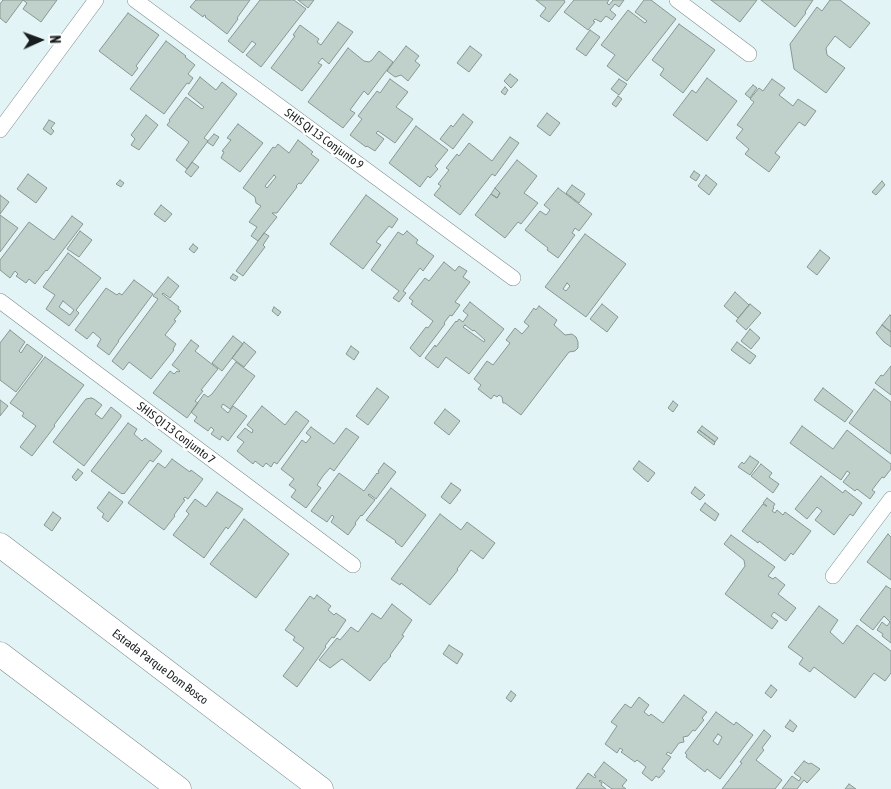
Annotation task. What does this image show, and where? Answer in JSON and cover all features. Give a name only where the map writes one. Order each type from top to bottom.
[{"type":"main road","name":"Estrada Parque Dom Bosco","points":[[0,545],[321,789]]},
{"type":"main road","points":[[0,654],[180,789]]},
{"type":"street","points":[[0,130],[96,0]]},
{"type":"street","name":"SHIS QI 13 Conjunto 9","points":[[135,0],[513,278]]},
{"type":"street","points":[[676,0],[749,54]]},
{"type":"street","name":"SHIS QI 13 Conjunto 7","points":[[0,301],[352,565]]},
{"type":"street","points":[[832,576],[891,499]]},
{"type":"building","points":[[3,0],[23,0],[6,23],[0,18],[0,4]]},
{"type":"building","points":[[23,0],[57,0],[41,22],[23,9],[27,3]]},
{"type":"building","points":[[196,0],[250,0],[227,34],[206,16],[204,15],[203,17],[190,7]]},
{"type":"building","points":[[260,0],[294,0],[306,9],[261,67],[246,55],[256,44],[252,41],[243,53],[228,41]]},
{"type":"building","points":[[298,0],[314,0],[308,8]]},
{"type":"building","points":[[536,0],[564,0],[565,2],[549,22],[540,16],[546,8]]},
{"type":"building","points":[[574,0],[609,0],[607,3],[609,5],[613,0],[624,0],[619,7],[615,4],[610,10],[616,15],[612,20],[606,16],[601,22],[595,19],[593,21],[595,22],[588,30],[564,12]]},
{"type":"building","points":[[644,0],[651,0],[676,19],[627,81],[607,66],[615,55],[601,45],[628,10],[645,23],[647,21],[635,12]]},
{"type":"building","points":[[711,0],[757,0],[740,22]]},
{"type":"building","points":[[761,0],[813,0],[795,27]]},
{"type":"building","points":[[830,0],[840,0],[870,23],[850,48],[835,36],[826,48],[827,55],[845,68],[826,93],[794,69],[790,44],[817,7],[822,11]]},
{"type":"building","points":[[128,13],[159,35],[136,66],[138,68],[132,76],[99,51]]},
{"type":"building","points":[[338,22],[353,32],[329,64],[322,58],[318,63],[322,65],[302,91],[271,68],[295,36],[293,35],[300,25],[319,39],[317,42],[321,45]]},
{"type":"building","points":[[679,24],[715,50],[683,93],[660,75],[664,69],[652,60]]},
{"type":"building","points":[[590,30],[600,37],[586,56],[576,49]]},
{"type":"building","points":[[166,41],[195,65],[188,74],[193,78],[189,84],[187,83],[164,114],[130,89]]},
{"type":"building","points":[[406,46],[419,56],[415,61],[420,65],[408,81],[401,75],[395,77],[387,71]]},
{"type":"building","points":[[470,46],[482,55],[469,72],[457,63]]},
{"type":"building","points":[[348,48],[364,61],[369,62],[372,60],[379,51],[393,62],[368,95],[364,91],[350,110],[355,113],[343,128],[308,102]]},
{"type":"building","points":[[510,74],[518,80],[511,88],[504,81]]},
{"type":"building","points":[[200,77],[216,90],[222,82],[237,94],[204,138],[208,141],[187,169],[176,160],[189,142],[167,125],[186,97],[202,109],[204,107],[188,94]]},
{"type":"building","points":[[707,78],[737,101],[707,141],[673,115],[692,90],[696,93]]},
{"type":"building","points":[[390,79],[408,92],[396,107],[413,119],[395,143],[378,131],[376,133],[384,139],[375,151],[350,135],[362,119],[358,116],[377,91],[380,93]]},
{"type":"building","points":[[619,79],[627,84],[619,95],[611,89]]},
{"type":"building","points":[[772,79],[785,88],[779,95],[793,106],[798,99],[816,111],[805,126],[799,122],[775,153],[780,157],[769,172],[745,154],[749,149],[736,138],[743,129],[737,125],[754,102],[750,99],[759,88],[763,91]]},
{"type":"building","points":[[753,85],[757,88],[750,98],[745,94]]},
{"type":"building","points":[[505,87],[508,90],[505,95],[501,92]]},
{"type":"building","points":[[618,96],[622,99],[616,107],[612,104]]},
{"type":"building","points":[[547,113],[560,123],[550,136],[537,126]]},
{"type":"building","points":[[463,114],[473,122],[453,149],[440,139]]},
{"type":"building","points":[[146,115],[158,125],[139,150],[131,145],[135,139],[131,135]]},
{"type":"building","points":[[49,120],[55,123],[51,128],[54,131],[51,135],[43,129]]},
{"type":"building","points":[[238,124],[263,143],[240,172],[221,158],[224,152],[222,151],[231,140],[227,138]]},
{"type":"building","points":[[416,126],[448,150],[435,166],[438,169],[430,178],[428,176],[420,187],[389,163]]},
{"type":"building","points":[[214,134],[219,137],[213,146],[207,142]]},
{"type":"building","points":[[510,137],[519,143],[495,176],[492,174],[460,215],[434,195],[441,186],[438,184],[449,170],[446,168],[469,143],[492,161]]},
{"type":"building","points":[[298,140],[313,152],[311,154],[319,160],[301,184],[299,183],[296,186],[277,213],[272,213],[277,217],[258,241],[251,236],[257,227],[249,222],[261,206],[256,203],[255,197],[243,188],[273,147],[275,148],[278,144],[289,153]],"holes":[[[274,175],[276,177],[267,188],[265,186]]]},
{"type":"building","points":[[517,160],[537,176],[524,193],[538,203],[521,224],[518,222],[505,238],[475,215],[491,194],[497,198],[500,193],[495,188]]},
{"type":"building","points":[[192,162],[199,167],[191,177],[185,172]]},
{"type":"building","points":[[694,171],[700,175],[696,181],[690,177]]},
{"type":"building","points":[[28,174],[47,188],[36,203],[17,189]]},
{"type":"building","points":[[706,175],[717,184],[709,195],[698,186]]},
{"type":"building","points":[[120,180],[124,183],[121,187],[116,184]]},
{"type":"building","points":[[882,181],[885,185],[876,195],[872,192]]},
{"type":"building","points":[[572,185],[585,194],[579,203],[566,193]]},
{"type":"building","points":[[495,188],[500,193],[497,198],[491,194]]},
{"type":"building","points":[[558,188],[592,214],[579,231],[575,228],[572,233],[575,235],[558,258],[525,230],[540,211],[546,215],[550,210],[544,205]]},
{"type":"building","points":[[0,195],[9,202],[0,214]]},
{"type":"building","points":[[366,195],[398,219],[392,228],[389,226],[376,242],[381,245],[363,269],[330,244]]},
{"type":"building","points":[[161,205],[172,214],[165,222],[154,214]]},
{"type":"building","points":[[0,215],[18,228],[0,252]]},
{"type":"building","points":[[72,216],[83,224],[35,284],[29,279],[26,283],[16,276],[18,274],[15,271],[10,278],[0,270],[0,260],[29,222],[54,240]]},
{"type":"building","points":[[80,231],[92,240],[79,257],[67,249]]},
{"type":"building","points":[[407,231],[418,240],[416,243],[434,256],[423,271],[420,268],[403,291],[406,293],[399,302],[393,298],[399,291],[371,270],[398,232],[403,235]]},
{"type":"building","points":[[264,233],[269,236],[263,245],[265,247],[243,276],[236,271]]},
{"type":"building","points":[[585,234],[626,264],[586,317],[545,287]],"holes":[[[567,283],[570,286],[566,291],[563,289]]]},
{"type":"building","points":[[193,244],[198,248],[194,253],[189,249]]},
{"type":"building","points":[[820,250],[830,258],[817,275],[807,267]]},
{"type":"building","points":[[68,253],[101,278],[76,310],[79,313],[69,326],[46,309],[55,295],[43,287]],"holes":[[[63,301],[74,310],[70,315],[59,307]]]},
{"type":"building","points":[[444,262],[455,271],[459,266],[467,271],[463,277],[470,282],[455,302],[460,305],[452,316],[450,315],[420,357],[410,348],[433,321],[411,304],[413,301],[409,298],[425,278],[429,281]]},
{"type":"building","points":[[233,274],[238,277],[235,281],[230,278]]},
{"type":"building","points":[[168,277],[179,286],[170,298],[162,294],[179,307],[178,309],[181,311],[165,335],[176,344],[174,350],[151,379],[129,362],[123,370],[112,361],[158,299],[153,296]]},
{"type":"building","points":[[134,280],[153,294],[109,355],[97,346],[101,339],[93,332],[87,339],[75,330],[106,288],[117,295],[119,293],[122,295]]},
{"type":"building","points":[[735,292],[749,305],[738,318],[724,306]]},
{"type":"building","points":[[470,302],[504,329],[469,374],[446,357],[438,368],[425,358],[456,321],[459,319],[463,322],[468,315],[463,311]],"holes":[[[465,325],[485,340],[484,342],[463,327]]]},
{"type":"building","points":[[602,304],[618,317],[607,332],[590,319]]},
{"type":"building","points":[[750,304],[761,313],[746,330],[736,321]]},
{"type":"building","points":[[539,306],[557,320],[554,325],[565,335],[572,334],[576,337],[578,348],[575,351],[569,352],[521,415],[503,403],[502,397],[499,395],[497,397],[494,395],[491,399],[478,389],[481,385],[474,379],[487,361],[493,365],[510,343],[506,340],[515,328],[522,334],[529,326],[524,322],[534,308],[536,310]]},
{"type":"building","points":[[274,307],[281,312],[278,316],[272,311]]},
{"type":"building","points":[[891,316],[891,332],[882,325]]},
{"type":"building","points":[[882,325],[891,332],[891,347],[876,333]]},
{"type":"building","points":[[750,329],[760,338],[751,349],[741,341]]},
{"type":"building","points":[[10,330],[25,342],[19,351],[21,353],[27,344],[43,356],[16,392],[0,380],[0,343]]},
{"type":"building","points":[[233,336],[243,344],[222,371],[212,363]]},
{"type":"building","points":[[191,340],[199,346],[195,351],[218,369],[201,390],[203,391],[195,401],[198,403],[187,418],[153,393],[170,371],[174,374],[180,371],[172,365]]},
{"type":"building","points":[[244,342],[256,352],[244,367],[232,358]]},
{"type":"building","points":[[737,342],[756,356],[750,364],[731,350]]},
{"type":"building","points":[[351,346],[359,352],[354,360],[346,354]]},
{"type":"building","points":[[45,357],[84,385],[32,456],[20,447],[36,426],[22,416],[24,413],[10,403]]},
{"type":"building","points":[[236,362],[255,376],[230,409],[223,404],[221,407],[228,413],[233,406],[247,416],[228,441],[222,436],[220,440],[211,434],[214,430],[211,427],[208,431],[194,421],[197,417],[191,412],[204,394],[208,397],[212,394]]},
{"type":"building","points":[[891,366],[891,395],[875,383]]},
{"type":"building","points":[[377,388],[389,397],[368,425],[356,416]]},
{"type":"building","points":[[823,388],[853,411],[845,422],[814,400]]},
{"type":"building","points":[[874,389],[891,402],[891,454],[849,423]]},
{"type":"building","points":[[91,398],[102,405],[95,414],[102,419],[111,407],[121,417],[84,466],[53,442],[86,399]]},
{"type":"building","points":[[0,400],[8,406],[0,416]]},
{"type":"building","points":[[673,401],[678,405],[673,412],[668,408]]},
{"type":"building","points":[[262,406],[285,425],[296,411],[309,421],[277,464],[274,462],[271,467],[266,463],[263,467],[255,461],[253,464],[237,451],[244,442],[237,437],[245,428],[252,433],[253,430],[247,425]]},
{"type":"building","points":[[445,409],[460,421],[449,435],[434,423]]},
{"type":"building","points":[[128,423],[137,429],[134,434],[142,441],[145,438],[162,451],[153,462],[150,460],[124,494],[122,494],[91,471]]},
{"type":"building","points":[[702,426],[718,438],[715,442],[699,430]]},
{"type":"building","points":[[802,426],[833,449],[847,430],[891,464],[891,469],[872,490],[875,492],[870,499],[857,489],[855,491],[843,482],[850,473],[847,471],[841,480],[790,443]]},
{"type":"building","points":[[311,427],[334,444],[346,428],[359,437],[334,471],[330,468],[323,476],[317,485],[321,488],[306,508],[291,497],[296,490],[289,485],[294,479],[281,469],[302,440],[306,443],[311,437],[306,433]]},
{"type":"building","points":[[699,430],[715,442],[714,445],[697,432]]},
{"type":"building","points":[[750,456],[759,462],[750,475],[738,467],[742,462],[744,464]]},
{"type":"building","points":[[172,459],[203,479],[188,499],[185,497],[183,499],[185,500],[164,530],[128,503],[158,463],[165,468]]},
{"type":"building","points":[[639,461],[655,473],[648,482],[633,469]]},
{"type":"building","points":[[384,463],[396,472],[376,499],[368,495],[375,500],[361,515],[348,535],[331,522],[334,517],[332,515],[327,522],[311,511],[339,473],[364,491],[378,474]]},
{"type":"building","points":[[761,464],[772,473],[769,477],[779,484],[773,493],[751,476]]},
{"type":"building","points":[[78,469],[83,473],[76,481],[72,477]]},
{"type":"building","points":[[821,476],[843,493],[845,490],[862,503],[853,516],[850,514],[834,535],[815,520],[822,511],[817,507],[807,519],[795,509]]},
{"type":"building","points":[[451,483],[461,490],[450,504],[441,497]]},
{"type":"building","points":[[695,487],[705,495],[700,500],[691,493]]},
{"type":"building","points":[[391,488],[426,515],[402,547],[366,520]]},
{"type":"building","points":[[109,492],[123,502],[108,522],[102,517],[104,514],[97,508]]},
{"type":"building","points":[[217,492],[243,509],[228,529],[226,527],[204,558],[173,535],[189,514],[186,511],[195,499],[206,507]]},
{"type":"building","points":[[767,498],[775,504],[772,511],[775,513],[777,510],[783,515],[785,512],[811,531],[793,555],[791,553],[785,561],[759,541],[758,543],[742,531],[763,504],[767,506],[763,503]]},
{"type":"building","points":[[705,503],[719,514],[715,521],[700,510]]},
{"type":"building","points":[[53,512],[61,518],[52,531],[44,525]]},
{"type":"building","points":[[440,514],[461,530],[467,522],[495,543],[483,559],[471,550],[458,570],[430,605],[401,583],[400,585],[391,579]]},
{"type":"building","points":[[244,519],[289,554],[256,598],[210,564]]},
{"type":"building","points":[[888,534],[891,537],[891,580],[867,562]]},
{"type":"building","points":[[731,535],[775,567],[768,576],[773,579],[775,577],[785,585],[778,594],[796,608],[786,621],[774,612],[771,616],[778,621],[772,629],[725,594],[745,566],[744,560],[724,544]]},
{"type":"building","points":[[886,586],[891,589],[891,643],[877,630],[882,622],[887,626],[890,622],[884,616],[873,630],[860,620]]},
{"type":"building","points":[[317,595],[331,606],[328,610],[346,620],[334,638],[332,637],[325,646],[297,687],[283,676],[304,648],[293,640],[295,637],[285,630],[310,596],[314,599]]},
{"type":"building","points":[[392,604],[412,620],[391,656],[370,681],[342,659],[330,668],[319,660],[337,638],[340,640],[351,627],[358,632],[372,613],[381,619]]},
{"type":"building","points":[[819,606],[838,620],[830,632],[843,644],[857,625],[891,651],[891,673],[885,681],[874,673],[855,698],[814,667],[810,672],[799,664],[803,658],[788,647]]},
{"type":"building","points":[[449,645],[463,654],[457,664],[443,654]]},
{"type":"building","points":[[771,685],[777,690],[771,698],[765,693]]},
{"type":"building","points":[[511,691],[516,695],[511,702],[506,698]]},
{"type":"building","points":[[684,695],[707,712],[702,718],[704,720],[695,731],[693,730],[688,736],[683,737],[684,742],[679,743],[671,754],[668,752],[666,754],[671,757],[662,769],[665,771],[659,778],[656,776],[652,781],[642,773],[646,767],[641,763],[637,760],[635,762],[621,752],[623,750],[620,748],[617,753],[605,744],[617,726],[611,722],[625,704],[631,708],[639,697],[649,705],[644,712],[649,716],[651,714],[663,723]]},
{"type":"building","points":[[716,712],[734,725],[736,722],[753,735],[720,779],[707,769],[705,772],[686,757],[685,753]],"holes":[[[718,734],[722,737],[718,745],[713,741]]]},
{"type":"building","points":[[790,720],[797,726],[793,732],[785,727]]},
{"type":"building","points":[[764,730],[771,736],[756,760],[782,780],[775,789],[722,789],[742,763],[740,762]]},
{"type":"building","points":[[804,761],[820,769],[807,783],[804,780],[797,789],[782,789],[792,776],[799,781],[801,778],[794,773]]},
{"type":"building","points":[[604,762],[627,780],[622,786],[626,789],[612,789],[600,780],[601,785],[606,789],[576,789],[588,773],[595,778],[596,776],[594,775]]},
{"type":"building","points":[[849,784],[856,789],[845,789]]}]
